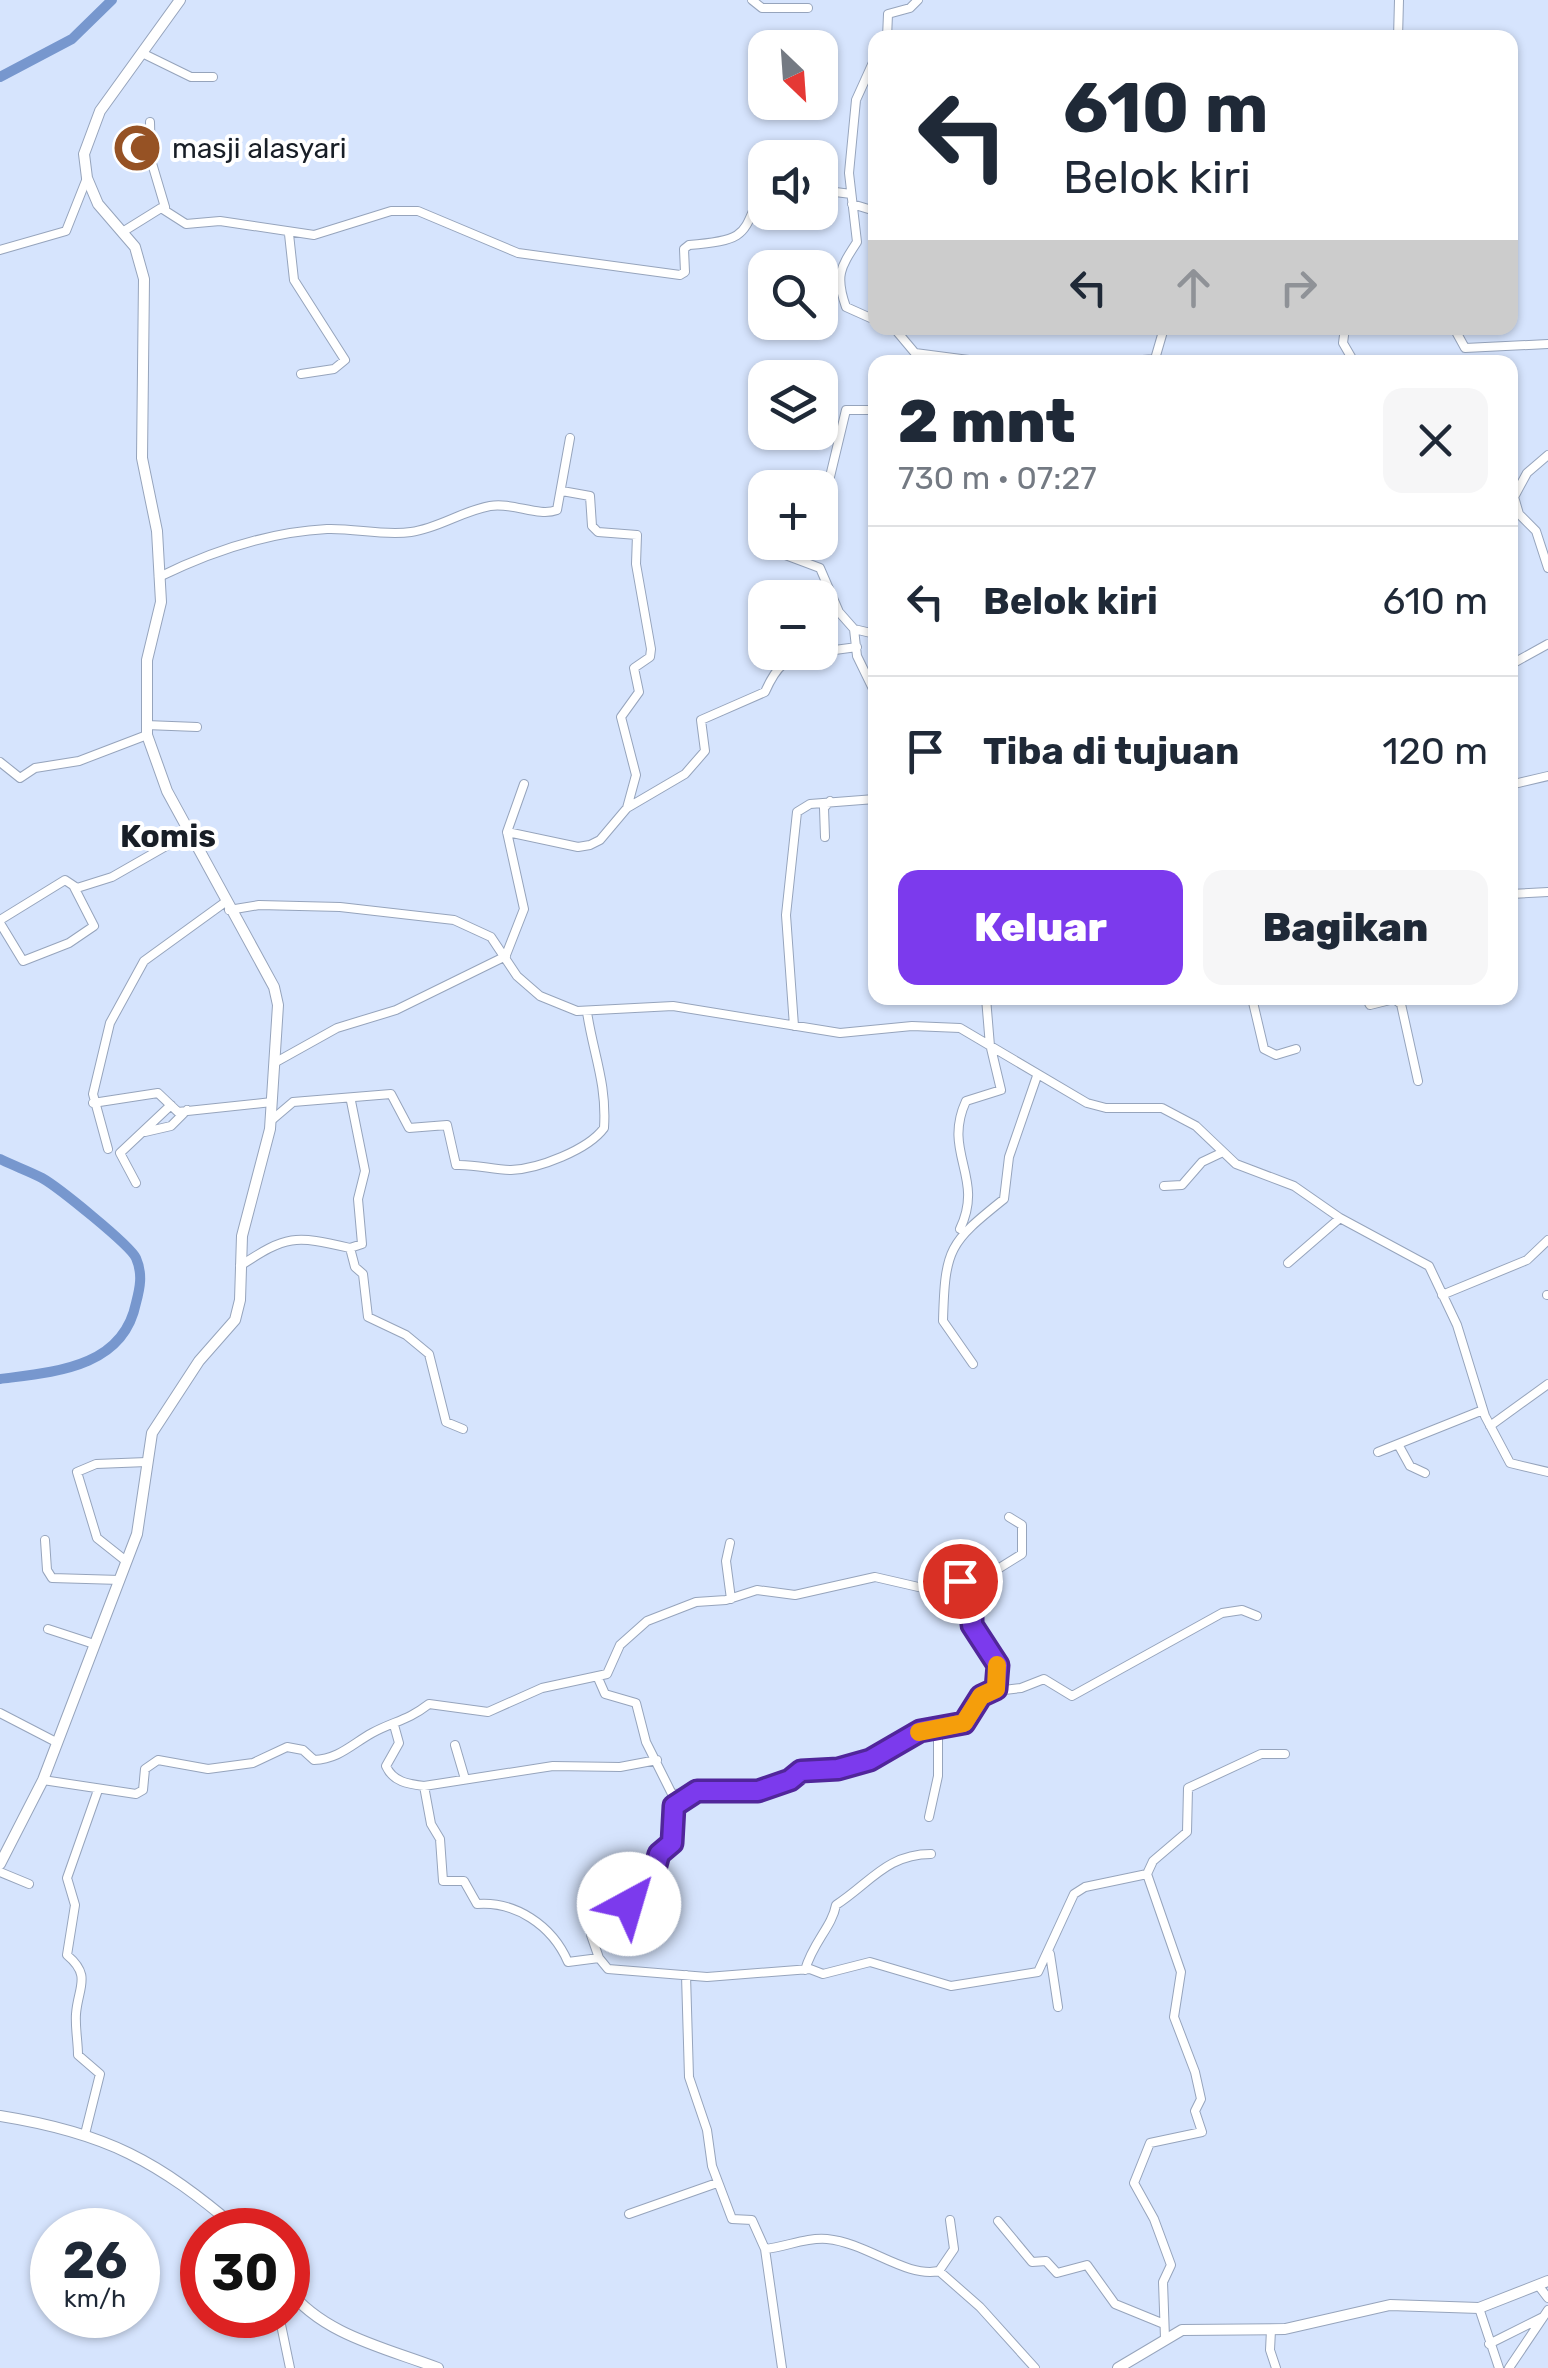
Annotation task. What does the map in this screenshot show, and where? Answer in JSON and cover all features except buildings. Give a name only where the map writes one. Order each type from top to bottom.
[{"type":"main road","points":[[0,1864],[43,1780],[120,1580],[140,1522],[155,1426],[204,1354],[228,1331],[240,1300],[248,1203],[270,1129],[276,1062],[274,988],[189,833],[146,730],[147,660],[161,602],[157,532],[142,458],[144,279],[135,246],[98,204],[87,178],[84,154],[100,111],[180,0]]},
{"type":"main road","points":[[0,2116],[85,2134],[143,2158],[213,2208]]},
{"type":"main road","points":[[1118,2368],[1165,2338],[1188,2330],[1272,2330],[1390,2305],[1479,2308],[1543,2283]]},
{"type":"main road","points":[[310,2314],[360,2340],[438,2368]]},
{"type":"street","points":[[752,0],[762,8],[808,8]]},
{"type":"street","points":[[887,30],[888,14],[910,8],[918,0]]},
{"type":"street","points":[[1398,30],[1399,0]]},
{"type":"street","points":[[144,54],[191,78],[212,77]]},
{"type":"street","points":[[868,73],[856,100],[852,199],[858,242],[840,265],[837,283],[846,306],[868,317]]},
{"type":"street","points":[[150,122],[151,160],[165,208],[186,224],[220,221],[288,234],[325,233],[391,211],[418,211],[518,253],[680,275],[685,272],[684,249],[689,244],[732,238],[748,225]]},
{"type":"street","points":[[0,250],[66,231],[87,178]]},
{"type":"street","points":[[838,195],[868,207]]},
{"type":"street","points":[[124,231],[165,208]]},
{"type":"street","points":[[288,234],[294,280],[345,360],[334,369],[302,374]]},
{"type":"street","points":[[903,335],[911,350],[930,355]]},
{"type":"street","points":[[1458,335],[1465,348],[1548,344]]},
{"type":"street","points":[[833,470],[846,410],[868,410]]},
{"type":"street","points":[[159,577],[212,553],[278,536],[323,529],[407,532],[438,526],[490,506],[526,506],[551,513],[557,510],[562,491],[570,438]]},
{"type":"street","points":[[1518,487],[1527,473],[1548,455]]},
{"type":"street","points":[[562,491],[590,496],[592,526],[598,532],[636,534],[639,539],[636,564],[651,649],[650,657],[634,668],[639,692],[621,717],[636,775],[627,808]]},
{"type":"street","points":[[1518,510],[1536,531],[1548,568]]},
{"type":"street","points":[[799,560],[820,568],[839,612],[854,630],[868,682]]},
{"type":"street","points":[[854,630],[868,633]]},
{"type":"street","points":[[1518,660],[1548,644]]},
{"type":"street","points":[[838,649],[856,647]]},
{"type":"street","points":[[508,832],[578,847],[600,840],[627,808],[685,774],[706,751],[701,720],[765,692],[774,670]]},
{"type":"street","points":[[0,762],[20,778],[35,768],[79,761],[146,730],[197,727]]},
{"type":"street","points":[[1518,782],[1548,776]]},
{"type":"street","points":[[276,1062],[338,1028],[396,1010],[506,956],[524,909],[508,832],[524,784]]},
{"type":"street","points":[[794,1026],[786,916],[797,812],[810,804],[868,799]]},
{"type":"street","points":[[825,837],[824,808],[830,802]]},
{"type":"street","points":[[74,887],[112,877],[189,833]]},
{"type":"street","points":[[64,880],[74,887],[94,926],[37,958],[23,961],[0,921],[64,880]]},
{"type":"street","points":[[1518,894],[1548,892]]},
{"type":"street","points":[[108,1149],[93,1103],[100,1054],[137,971],[151,954],[226,906],[340,906],[438,917],[481,930],[506,956],[518,976],[540,996],[563,1007],[587,1012],[673,1006],[840,1033],[960,1028],[1037,1076],[1096,1106],[1162,1108],[1196,1126],[1240,1167],[1294,1186],[1340,1218],[1424,1262],[1458,1325],[1483,1410],[1510,1464],[1548,1472]]},
{"type":"street","points":[[973,1364],[943,1321],[957,1237],[972,1196],[957,1128],[966,1101],[1001,1090],[987,1005]]},
{"type":"street","points":[[1253,1005],[1264,1050],[1276,1055],[1296,1049]]},
{"type":"street","points":[[1400,1005],[1418,1082]]},
{"type":"street","points":[[270,1129],[279,1110],[294,1102],[391,1094],[410,1128],[446,1124],[456,1165],[486,1164],[508,1170],[546,1162],[604,1128],[600,1057],[590,1037],[587,1012]]},
{"type":"street","points":[[957,1237],[1004,1199],[1009,1157],[1037,1076]]},
{"type":"street","points":[[93,1103],[158,1093],[178,1112],[232,1110],[272,1102]]},
{"type":"street","points":[[240,1266],[281,1242],[303,1239],[350,1248],[362,1244],[358,1199],[365,1171],[351,1100]]},
{"type":"street","points":[[136,1183],[120,1152],[170,1106]]},
{"type":"street","points":[[145,1132],[171,1126],[187,1110]]},
{"type":"street","points":[[1164,1186],[1182,1185],[1202,1162],[1221,1153]]},
{"type":"street","points":[[1288,1263],[1340,1218]]},
{"type":"street","points":[[1442,1295],[1527,1260],[1548,1240]]},
{"type":"street","points":[[350,1248],[355,1267],[363,1274],[368,1316],[406,1335],[429,1354],[446,1422],[463,1429]]},
{"type":"street","points":[[1490,1426],[1548,1384]]},
{"type":"street","points":[[1378,1452],[1483,1410]]},
{"type":"street","points":[[1399,1446],[1410,1466],[1425,1473]]},
{"type":"street","points":[[126,1561],[97,1538],[77,1471],[96,1464],[147,1462]]},
{"type":"street","points":[[43,1780],[140,1793],[145,1770],[162,1760],[208,1769],[253,1763],[287,1747],[322,1760],[412,1719],[429,1704],[488,1712],[542,1688],[598,1678],[612,1671],[620,1645],[650,1618],[696,1602],[731,1599],[757,1590],[795,1594],[874,1577],[918,1588],[1000,1571],[1021,1556],[1022,1525],[1009,1517]]},
{"type":"street","points":[[45,1540],[52,1578],[120,1580]]},
{"type":"street","points":[[730,1543],[726,1560],[731,1599]]},
{"type":"street","points":[[958,1582],[972,1611],[973,1628],[998,1665],[996,1689]]},
{"type":"street","points":[[598,1678],[605,1694],[635,1701],[646,1742],[672,1794],[758,1791],[790,1780],[801,1771],[838,1769],[870,1760],[920,1731],[964,1723],[981,1696],[996,1689],[1014,1689],[1044,1678],[1072,1696],[1222,1613],[1242,1610],[1257,1616]]},
{"type":"street","points":[[48,1629],[94,1644]]},
{"type":"street","points":[[0,1713],[56,1742]]},
{"type":"street","points":[[394,1725],[399,1743],[387,1758],[386,1768],[402,1782],[424,1786],[553,1766],[620,1767],[657,1760]]},
{"type":"street","points":[[929,1817],[938,1776],[938,1729]]},
{"type":"street","points":[[454,1745],[465,1779]]},
{"type":"street","points":[[1165,2338],[1164,2279],[1171,2268],[1134,2183],[1150,2144],[1201,2134],[1195,2111],[1201,2099],[1174,2017],[1181,1972],[1147,1874],[1153,1861],[1187,1832],[1188,1788],[1261,1754],[1286,1754]]},
{"type":"street","points":[[424,1786],[432,1826],[440,1839],[444,1882],[464,1880],[478,1904],[497,1902],[527,1914],[559,1942],[568,1962],[600,1958]]},
{"type":"street","points":[[85,2134],[100,2074],[78,2056],[76,2014],[84,1978],[78,1964],[67,1956],[75,1905],[67,1878],[98,1790]]},
{"type":"street","points":[[697,1791],[674,1806],[672,1843],[659,1854],[647,1899],[629,1904],[591,1935],[608,1969],[686,1976],[805,1970],[821,1974],[870,1962],[955,1986],[1035,1974],[1044,1966],[1067,1906],[1080,1889],[1147,1874]]},
{"type":"street","points":[[805,1970],[812,1946],[834,1917],[836,1905],[861,1888],[885,1863],[931,1854]]},
{"type":"street","points":[[0,1872],[28,1884]]},
{"type":"street","points":[[1049,1950],[1058,2007]]},
{"type":"street","points":[[686,1976],[690,2015],[686,2029],[687,2062],[717,2182],[732,2219],[752,2220],[765,2250],[782,2368]]},
{"type":"street","points":[[629,2214],[717,2182]]},
{"type":"street","points":[[765,2250],[828,2239],[877,2251],[920,2274],[939,2271],[954,2249],[950,2220]]},
{"type":"street","points":[[998,2221],[1032,2262],[1046,2261],[1057,2273],[1088,2265],[1115,2304],[1164,2324]]},
{"type":"street","points":[[939,2271],[980,2307],[1035,2368]]},
{"type":"street","points":[[1543,2283],[1548,2298]]},
{"type":"street","points":[[1479,2308],[1499,2368]]},
{"type":"street","points":[[1489,2344],[1547,2313]]},
{"type":"street","points":[[1508,2368],[1547,2313]]},
{"type":"street","points":[[1272,2330],[1270,2350],[1276,2368]]},
{"type":"street","points":[[284,2338],[290,2368]]},
{"type":"waterway","points":[[0,77],[72,39],[112,0]]},
{"type":"waterway","points":[[0,1159],[42,1178],[93,1216],[131,1251],[140,1275],[129,1325],[101,1354],[63,1369],[0,1379]]},
{"type":"slow traffic","points":[[919,1732],[964,1723],[981,1696],[996,1689],[997,1665]]},
{"type":"place","name":"masji alasyari","points":[[137,148]]},
{"type":"district","name":"Komis","points":[[168,836]]},
{"type":"route","points":[[629,1904],[647,1899],[646,1890],[653,1880],[659,1854],[672,1843],[674,1806],[697,1791],[758,1791],[790,1780],[801,1771],[838,1769],[870,1760],[920,1731],[964,1723],[981,1696],[996,1689],[999,1668],[985,1640],[973,1628],[972,1611],[960,1581]]}]
